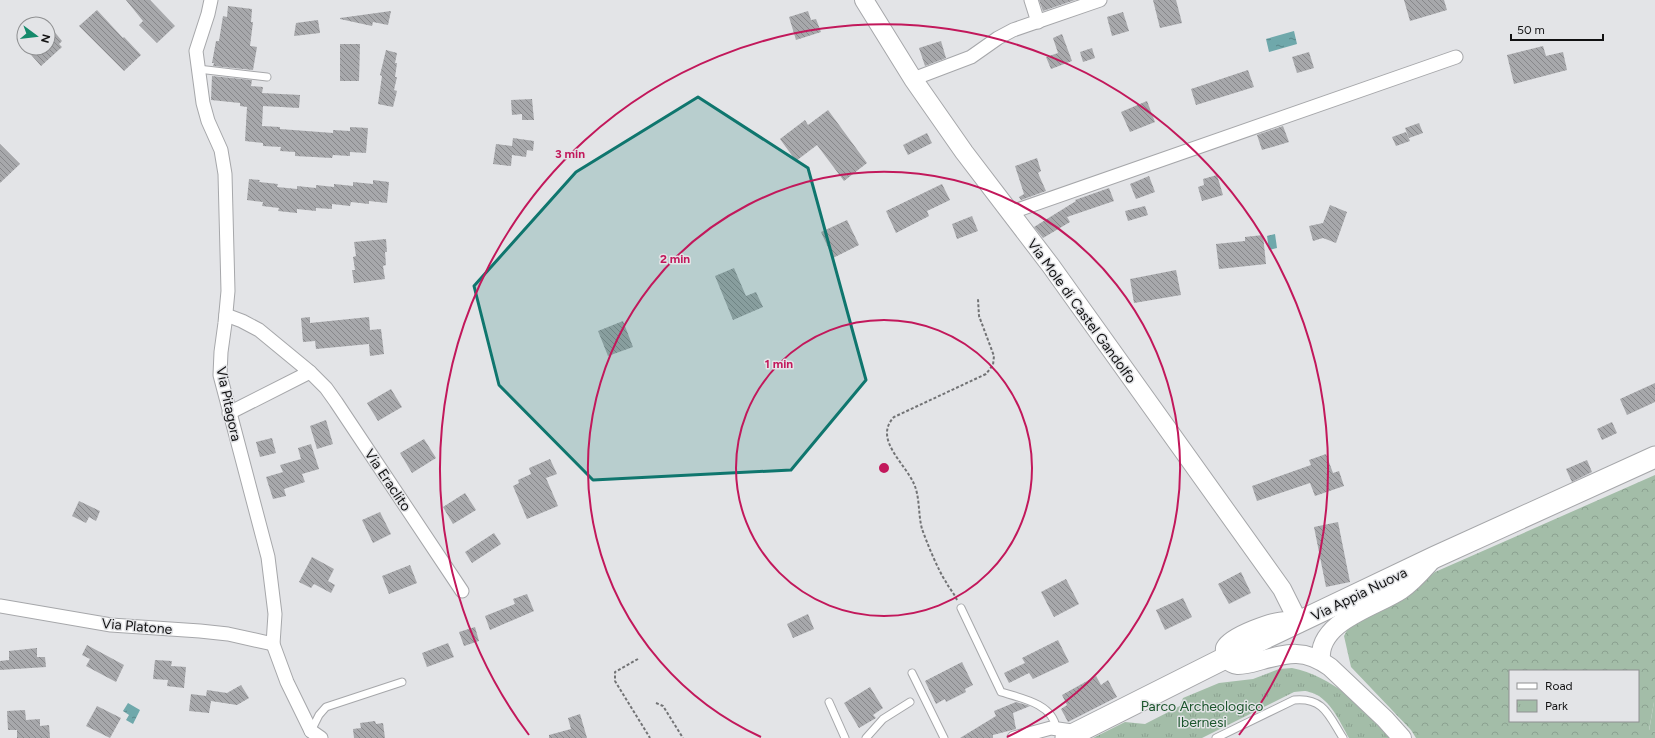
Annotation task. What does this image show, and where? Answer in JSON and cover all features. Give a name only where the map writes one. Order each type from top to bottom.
[{"type":"main road","name":"Via Appia Nuova","points":[[1067,733],[1434,557],[1655,457]]},
{"type":"street","name":"Via Pitagora","points":[[211,0],[197,48],[198,69],[204,109],[220,146],[224,161],[228,265],[226,315],[220,367],[222,383],[268,557],[275,614],[273,644],[287,682],[314,736]]},
{"type":"street","name":"Via Mole di Castel Gandolfo","points":[[864,0],[913,78],[964,152],[1009,213],[1051,266],[1282,589],[1299,623]]},
{"type":"street","points":[[1031,0],[1038,22]]},
{"type":"street","points":[[913,78],[971,57],[1002,35],[1100,0]]},
{"type":"street","points":[[1009,213],[1456,57]]},
{"type":"street","name":"Via Eraclito","points":[[226,315],[259,330],[310,372],[331,395],[462,591]]},
{"type":"street","points":[[230,414],[310,372]]},
{"type":"street","points":[[1326,664],[1322,645],[1333,629],[1373,604],[1403,589],[1434,557]]},
{"type":"street","name":"Via Platone","points":[[0,606],[111,625],[228,634],[273,644]]},
{"type":"street","points":[[1226,658],[1230,663],[1238,666],[1300,653],[1326,664],[1385,719],[1402,738]]},
{"type":"street","points":[[1014,738],[1051,728],[1067,733]]},
{"type":"lane","points":[[198,69],[267,77]]},
{"type":"lane","points":[[961,608],[1002,692],[1033,701],[1040,705],[1067,733]]},
{"type":"lane","points":[[912,673],[944,738]]},
{"type":"lane","points":[[314,736],[319,715],[326,707],[402,682]]},
{"type":"lane","points":[[1216,738],[1294,700],[1304,699],[1312,700],[1327,713],[1342,738]]},
{"type":"lane","points":[[829,702],[845,738]]},
{"type":"lane","points":[[866,738],[883,719],[910,702]]},
{"type":"path","points":[[961,608],[954,593],[945,582],[923,529],[914,484],[889,444],[886,428],[888,422],[894,417],[986,374],[992,369],[994,356],[979,316],[978,299]]},
{"type":"path","points":[[638,659],[615,672],[615,681],[650,738]]},
{"type":"path","points":[[656,703],[663,706],[683,738]]},
{"type":"highlighted area","points":[[698,97],[808,168],[866,380],[791,470],[593,480],[499,385],[474,286],[576,172]]},
{"type":"green space","points":[[1655,475],[1655,702],[1649,730],[1655,732],[1655,738],[1416,738],[1411,730],[1351,667],[1344,636],[1350,624],[1399,600],[1435,572]]},
{"type":"green space","name":"Parco Archeologico Ibernesi","points":[[1292,668],[1307,672],[1334,685],[1359,703],[1394,732],[1390,738],[1349,738],[1338,717],[1328,704],[1316,694],[1304,691],[1294,692],[1202,738],[1093,738],[1125,722],[1145,724],[1180,706],[1183,698],[1219,683],[1253,679],[1279,669]]},
{"type":"green space","points":[[1655,702],[1655,732],[1649,731]]},
{"type":"water","points":[[1294,31],[1297,44],[1269,52],[1266,39]]},
{"type":"water","points":[[1275,234],[1277,248],[1269,250],[1267,236]]},
{"type":"water","points":[[128,703],[140,710],[133,724],[126,720],[129,715],[123,711]]},
{"type":"building","points":[[126,0],[150,0],[175,26],[157,43],[139,25],[143,21]]},
{"type":"building","points":[[1039,0],[1075,0],[1043,11]]},
{"type":"building","points":[[1153,0],[1176,0],[1182,23],[1160,28]]},
{"type":"building","points":[[1404,0],[1444,0],[1447,10],[1410,21]]},
{"type":"building","points":[[228,6],[252,9],[251,22],[253,22],[250,46],[257,47],[253,70],[213,66],[214,63],[212,63],[216,41],[219,41],[223,16],[227,17]]},
{"type":"building","points":[[97,10],[141,55],[124,71],[79,26]]},
{"type":"building","points":[[391,11],[388,25],[373,22],[372,26],[340,19],[340,18]]},
{"type":"building","points":[[808,11],[811,20],[816,19],[821,32],[796,40],[789,17]]},
{"type":"building","points":[[1123,12],[1129,31],[1112,36],[1107,17]]},
{"type":"building","points":[[318,20],[320,33],[294,36],[296,23]]},
{"type":"building","points":[[56,34],[62,41],[59,44],[62,47],[56,52]]},
{"type":"building","points":[[1062,34],[1072,61],[1051,69],[1046,57],[1058,53],[1053,38]]},
{"type":"building","points":[[941,41],[946,58],[925,66],[919,48]]},
{"type":"building","points":[[340,44],[360,44],[359,81],[340,81]]},
{"type":"building","points":[[1543,46],[1546,56],[1563,52],[1567,70],[1514,84],[1507,55]]},
{"type":"building","points":[[1092,48],[1095,58],[1083,62],[1080,52]]},
{"type":"building","points":[[386,50],[397,53],[395,77],[397,77],[394,90],[397,91],[393,107],[378,104],[382,76],[380,75]]},
{"type":"building","points":[[1309,52],[1314,68],[1297,73],[1292,57]]},
{"type":"building","points":[[32,56],[52,56],[41,66]]},
{"type":"building","points":[[1248,70],[1254,87],[1196,105],[1191,89]]},
{"type":"building","points":[[212,76],[252,80],[251,86],[263,87],[262,93],[300,95],[299,108],[263,106],[262,126],[280,127],[280,129],[333,133],[333,130],[350,131],[350,127],[368,128],[366,153],[350,152],[350,156],[333,155],[332,158],[295,156],[295,152],[280,151],[281,147],[263,146],[263,143],[245,141],[247,107],[240,106],[240,103],[211,100]]},
{"type":"building","points":[[532,99],[534,120],[522,120],[522,114],[512,115],[511,100]]},
{"type":"building","points":[[1147,101],[1155,122],[1130,132],[1121,112]]},
{"type":"building","points":[[828,110],[867,163],[844,181],[817,145],[796,161],[780,139],[805,120],[808,125]]},
{"type":"building","points":[[1419,123],[1423,133],[1409,138],[1405,128]]},
{"type":"building","points":[[1283,126],[1289,142],[1262,150],[1257,135]]},
{"type":"building","points":[[1406,132],[1410,141],[1396,146],[1392,137]]},
{"type":"building","points":[[927,133],[932,143],[908,155],[903,145]]},
{"type":"building","points":[[513,138],[534,141],[533,151],[527,150],[526,157],[512,155],[511,166],[493,164],[496,144],[512,146]]},
{"type":"building","points":[[0,144],[20,164],[0,183]]},
{"type":"building","points":[[1037,158],[1041,171],[1038,173],[1046,191],[1021,200],[1019,197],[1024,194],[1015,166]]},
{"type":"building","points":[[1217,175],[1223,195],[1202,201],[1198,187],[1204,185],[1203,179]]},
{"type":"building","points":[[1149,176],[1155,192],[1136,199],[1130,184]]},
{"type":"building","points":[[249,179],[260,180],[259,182],[278,184],[277,187],[297,189],[297,186],[316,188],[316,185],[334,187],[334,184],[353,186],[353,182],[373,184],[373,180],[389,182],[387,203],[369,201],[369,204],[351,202],[350,206],[332,204],[332,209],[316,208],[316,211],[297,209],[297,213],[278,211],[279,208],[262,206],[263,202],[247,200]]},
{"type":"building","points":[[942,184],[950,200],[927,211],[929,216],[896,233],[886,211]]},
{"type":"building","points":[[1109,188],[1114,201],[1067,217],[1070,222],[1043,238],[1034,227],[1076,201],[1075,200]]},
{"type":"building","points":[[1330,205],[1347,212],[1336,243],[1323,238],[1313,241],[1309,226],[1323,223]]},
{"type":"building","points":[[1145,206],[1148,215],[1128,221],[1125,211]]},
{"type":"building","points":[[972,216],[978,231],[957,239],[952,224]]},
{"type":"building","points":[[847,220],[859,245],[833,258],[821,232]]},
{"type":"building","points":[[1263,235],[1266,264],[1219,269],[1216,244],[1245,241],[1245,237]]},
{"type":"building","points":[[386,239],[386,265],[383,266],[385,279],[354,283],[352,270],[355,270],[353,257],[356,256],[354,242]]},
{"type":"building","points":[[734,268],[746,296],[756,292],[763,307],[733,320],[715,276]]},
{"type":"building","points":[[1176,270],[1181,295],[1134,303],[1130,279]]},
{"type":"building","points":[[310,317],[310,323],[369,317],[370,330],[381,329],[384,354],[370,356],[369,344],[316,349],[315,341],[303,342],[301,318]]},
{"type":"building","points":[[623,321],[633,347],[608,356],[598,331]]},
{"type":"building","points":[[1655,383],[1655,402],[1627,415],[1620,399]]},
{"type":"building","points":[[391,389],[402,407],[378,421],[367,403]]},
{"type":"building","points":[[326,420],[333,444],[317,449],[310,426]]},
{"type":"building","points":[[1612,422],[1617,433],[1602,440],[1597,429]]},
{"type":"building","points":[[272,438],[276,453],[260,457],[256,442]]},
{"type":"building","points":[[424,439],[436,458],[412,473],[400,453]]},
{"type":"building","points":[[311,444],[319,469],[302,474],[305,482],[284,489],[286,496],[273,499],[266,477],[283,472],[280,465],[301,459],[298,448]]},
{"type":"building","points":[[1326,454],[1333,473],[1339,471],[1344,486],[1315,496],[1310,483],[1257,501],[1252,486],[1311,465],[1309,460]]},
{"type":"building","points":[[550,459],[557,474],[546,478],[558,506],[527,519],[513,486],[519,483],[518,480],[531,474],[529,468]]},
{"type":"building","points":[[1587,460],[1592,472],[1572,482],[1566,469]]},
{"type":"building","points":[[465,493],[476,510],[453,524],[443,507]]},
{"type":"building","points":[[79,501],[100,511],[96,521],[89,517],[86,523],[72,516]]},
{"type":"building","points":[[380,512],[391,534],[373,543],[362,520]]},
{"type":"building","points":[[1338,522],[1350,582],[1326,587],[1314,527]]},
{"type":"building","points":[[494,533],[501,544],[472,563],[465,552]]},
{"type":"building","points":[[312,557],[334,569],[328,581],[335,585],[331,593],[314,584],[311,588],[299,582]]},
{"type":"building","points":[[410,565],[417,583],[389,594],[382,576]]},
{"type":"building","points":[[1241,572],[1251,593],[1229,604],[1218,584]]},
{"type":"building","points":[[1066,579],[1079,604],[1054,617],[1041,592]]},
{"type":"building","points":[[527,594],[534,611],[490,630],[485,616],[515,604],[513,599]]},
{"type":"building","points":[[1183,598],[1192,617],[1165,630],[1156,610]]},
{"type":"building","points":[[808,614],[814,629],[793,638],[787,624]]},
{"type":"building","points":[[475,627],[479,641],[464,646],[459,632]]},
{"type":"building","points":[[1058,640],[1069,662],[1033,679],[1029,673],[1009,683],[1004,673],[1025,663],[1022,658]]},
{"type":"building","points":[[448,643],[454,657],[427,667],[422,653]]},
{"type":"building","points":[[87,645],[124,665],[116,682],[86,666],[90,659],[82,655]]},
{"type":"building","points":[[37,648],[37,657],[45,657],[46,667],[0,670],[0,661],[9,660],[9,651]]},
{"type":"building","points":[[155,660],[172,661],[171,666],[186,667],[184,688],[167,686],[168,680],[153,679]]},
{"type":"building","points":[[962,662],[973,685],[965,689],[966,692],[946,702],[945,699],[936,704],[925,681]]},
{"type":"building","points":[[1096,676],[1101,685],[1108,680],[1117,697],[1068,722],[1061,709],[1067,705],[1062,695]]},
{"type":"building","points":[[241,685],[249,698],[237,705],[211,701],[209,713],[189,711],[191,694],[206,696],[207,690],[227,693]]},
{"type":"building","points":[[870,687],[883,708],[873,715],[876,718],[859,728],[844,703]]},
{"type":"building","points":[[1016,702],[1030,706],[1013,713],[1016,729],[993,735],[993,738],[960,738],[996,716],[994,711]]},
{"type":"building","points":[[97,706],[121,718],[110,738],[86,726]]},
{"type":"building","points":[[25,710],[26,720],[40,719],[40,726],[49,725],[50,738],[17,738],[17,730],[8,730],[7,711]]},
{"type":"building","points":[[580,714],[587,738],[549,738],[549,735],[571,729],[568,718]]},
{"type":"building","points":[[375,721],[376,724],[383,723],[385,738],[354,738],[353,729],[361,728],[360,723]]}]
